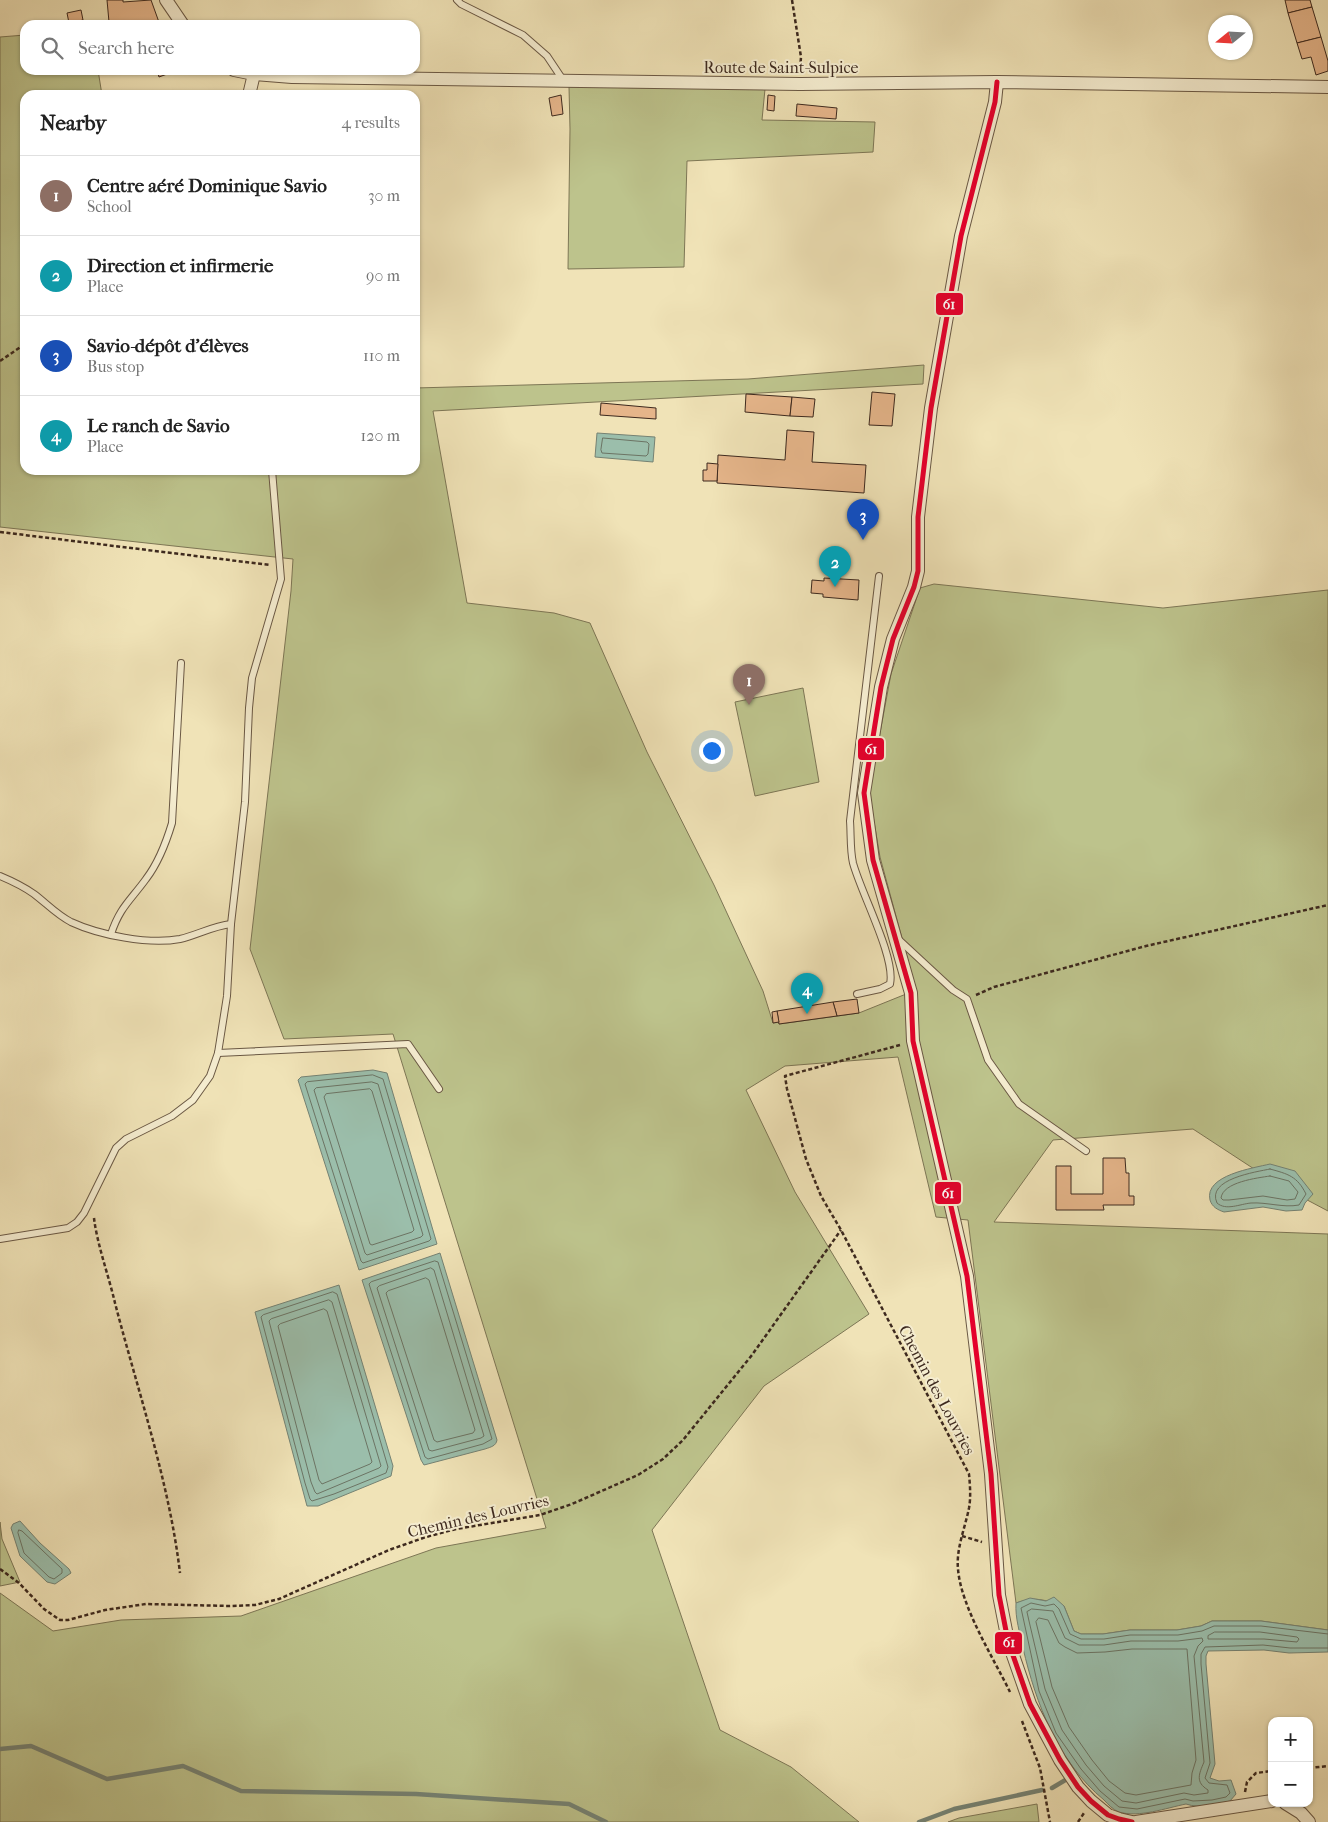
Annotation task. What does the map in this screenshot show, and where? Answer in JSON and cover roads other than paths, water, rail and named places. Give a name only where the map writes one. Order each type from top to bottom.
[{"type":"street","points":[[166,0],[180,20]]},
{"type":"street","points":[[250,90],[254,75]]},
{"type":"street","name":"Route de Saint-Sulpice","points":[[267,75],[292,77],[800,84],[997,82],[1328,87]]},
{"type":"street","points":[[997,82],[995,102],[960,236],[932,408],[918,517],[918,570],[914,587],[893,639],[881,687],[864,793],[873,860],[912,993],[913,1041],[967,1276],[991,1474],[999,1595],[1008,1641],[1030,1704],[1060,1760],[1078,1787],[1091,1801],[1118,1820],[1134,1822],[1268,1801]]},
{"type":"street","points":[[1291,1807],[1301,1813],[1309,1822]]},
{"type":"lane","points":[[457,0],[461,4],[523,35],[547,56],[564,81]]},
{"type":"lane","points":[[0,1239],[68,1228],[77,1222],[92,1200],[116,1148],[126,1139],[172,1116],[193,1100],[210,1076],[218,1053],[227,996],[231,924],[245,802],[252,678],[281,579],[272,475]]},
{"type":"lane","points":[[857,994],[880,989],[890,984],[892,976],[888,958],[853,862],[850,821],[879,576]]},
{"type":"lane","points":[[111,934],[116,917],[126,902],[147,879],[166,844],[172,823],[182,663]]},
{"type":"lane","points":[[0,876],[34,895],[70,921],[111,934],[136,939],[166,941],[187,937],[221,925],[231,924]]},
{"type":"lane","points":[[895,936],[953,990],[967,999],[988,1060],[1019,1104],[1086,1151]]},
{"type":"lane","points":[[218,1053],[408,1044],[439,1089]]},
{"type":"water","points":[[597,433],[655,437],[653,462],[595,457]]},
{"type":"water","points":[[373,1070],[387,1073],[437,1244],[359,1270],[298,1080],[301,1077]]},
{"type":"water","points":[[1270,1164],[1295,1171],[1313,1194],[1302,1210],[1286,1211],[1263,1207],[1224,1212],[1212,1205],[1210,1191],[1222,1179],[1232,1174]]},
{"type":"water","points":[[440,1253],[497,1440],[489,1448],[424,1465],[362,1280]]},
{"type":"water","points":[[339,1285],[393,1466],[391,1476],[318,1506],[307,1506],[255,1312]]},
{"type":"water","points":[[20,1521],[71,1573],[55,1584],[47,1582],[20,1556],[11,1528],[13,1524]]},
{"type":"water","points":[[1054,1597],[1064,1606],[1074,1631],[1081,1634],[1103,1634],[1130,1630],[1177,1630],[1201,1626],[1212,1621],[1261,1621],[1328,1630],[1328,1652],[1208,1651],[1206,1664],[1215,1764],[1210,1778],[1219,1781],[1231,1780],[1236,1794],[1230,1801],[1208,1806],[1186,1804],[1144,1813],[1127,1814],[1115,1810],[1088,1785],[1062,1750],[1042,1711],[1028,1669],[1018,1626],[1016,1603],[1030,1598],[1046,1601]]},
{"type":"waterway","points":[[0,1749],[31,1746],[107,1779],[183,1766],[241,1791],[416,1794],[569,1804],[606,1822]]},
{"type":"waterway","points":[[1052,1788],[1067,1779]]},
{"type":"waterway","points":[[919,1822],[954,1809],[1042,1790]]},
{"type":"place","name":"Savio-dépôt d'élèves","points":[[863,540]]},
{"type":"place","name":"Direction et infirmerie","points":[[835,587]]},
{"type":"place","name":"Centre aéré Dominique Savio","points":[[749,705]]},
{"type":"place","name":"Le ranch de Savio","points":[[807,1014]]}]
